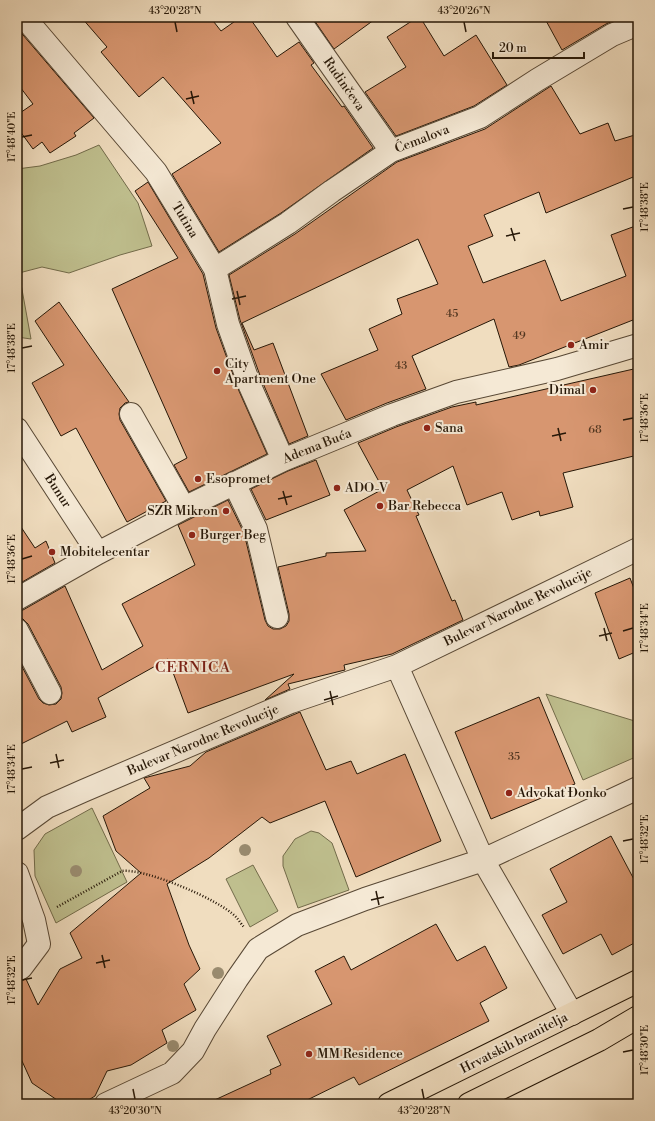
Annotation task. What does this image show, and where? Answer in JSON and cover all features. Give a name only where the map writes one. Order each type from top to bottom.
[{"type":"main road","name":"Hrvatskih branitelja","points":[[389,1104],[638,981]]},
{"type":"main road","points":[[469,1104],[599,1040],[638,1017]]},
{"type":"street","name":"Tutina","points":[[24,17],[156,172],[215,269],[228,324],[250,386],[282,460]]},
{"type":"street","name":"Rudinčeva","points":[[297,17],[391,150]]},
{"type":"street","name":"Ćemalova","points":[[215,269],[288,223],[391,150],[480,118],[537,80],[612,35],[638,24]]},
{"type":"street","name":"Adema Buća","points":[[17,599],[184,508],[234,483],[282,460],[392,415],[456,392],[557,369],[638,345]]},
{"type":"street","points":[[131,414],[184,508]]},
{"type":"street","name":"Bunur","points":[[17,430],[98,554]]},
{"type":"street","points":[[234,483],[256,529],[277,616]]},
{"type":"street","name":"Bulevar Narodne Revolucije","points":[[17,829],[47,807],[291,702],[397,666],[638,549]]},
{"type":"street","points":[[17,630],[50,693]]},
{"type":"street","points":[[397,666],[484,860],[572,1014]]},
{"type":"street","points":[[106,1104],[172,1073],[193,1051],[237,979],[258,949],[297,925],[365,899],[484,860],[638,788]]},
{"type":"street","points":[[17,873],[34,920],[39,944],[21,968],[17,970]]},
{"type":"path","points":[[34,920],[122,871],[127,870],[146,874],[178,885],[218,904],[236,916],[253,939],[258,949]]},
{"type":"green space","points":[[99,145],[138,203],[152,246],[120,255],[69,273],[42,267],[19,273],[31,339],[17,337],[17,169],[40,166],[76,155]]},
{"type":"green space","points":[[546,694],[638,722],[638,756],[583,780]]},
{"type":"green space","points":[[92,808],[127,882],[56,923],[35,876],[34,850],[45,834]]},
{"type":"green space","points":[[311,831],[319,833],[332,843],[349,890],[298,908],[283,866],[283,856],[295,839]]},
{"type":"green space","points":[[253,865],[278,911],[250,927],[226,879]]},
{"type":"building","points":[[81,17],[210,17],[221,31],[241,17],[249,17],[277,57],[299,42],[314,63],[311,65],[342,107],[344,106],[373,148],[281,213],[219,252],[172,174],[221,143],[163,77],[139,97],[101,52],[107,47]]},
{"type":"building","points":[[312,17],[378,17],[334,49]]},
{"type":"building","points":[[420,17],[444,56],[476,35],[507,85],[474,106],[396,136],[365,92],[406,67],[387,37]]},
{"type":"building","points":[[544,17],[622,17],[606,24],[562,50]]},
{"type":"building","points":[[17,28],[94,118],[74,133],[76,136],[50,153],[42,142],[33,149],[17,127],[17,115],[33,104],[17,83]]},
{"type":"building","points":[[551,86],[580,134],[608,123],[615,141],[638,134],[638,175],[546,213],[539,192],[484,215],[493,236],[468,246],[483,283],[545,260],[561,301],[626,276],[611,235],[638,225],[638,318],[519,365],[509,367],[494,319],[412,356],[426,389],[346,420],[321,374],[378,350],[369,329],[402,314],[397,299],[438,284],[418,239],[242,323],[254,350],[273,343],[308,436],[289,444],[262,381],[240,320],[229,275],[295,234],[397,162],[485,129]]},
{"type":"building","points":[[148,182],[203,274],[216,328],[239,391],[267,454],[189,492],[174,465],[187,458],[112,289],[178,258],[135,191]]},
{"type":"building","points":[[59,302],[129,402],[125,403],[120,408],[120,420],[166,501],[127,522],[76,428],[61,436],[32,383],[64,365],[35,321]]},
{"type":"building","points":[[638,368],[638,455],[563,473],[573,507],[540,516],[539,511],[512,520],[502,492],[467,505],[453,466],[407,490],[419,515],[416,516],[452,601],[455,600],[463,620],[392,654],[344,665],[345,670],[288,684],[290,689],[265,700],[294,674],[188,713],[168,659],[98,698],[106,717],[72,732],[67,721],[17,746],[17,657],[39,699],[43,703],[49,705],[56,704],[61,699],[62,693],[61,687],[28,624],[23,619],[17,618],[17,611],[23,610],[65,586],[102,670],[143,646],[122,604],[195,565],[178,525],[228,500],[244,533],[265,620],[268,626],[273,629],[280,629],[286,626],[289,621],[289,614],[278,567],[326,556],[326,553],[366,551],[344,510],[383,489],[358,443],[396,427],[452,407],[476,402],[476,405]]},
{"type":"building","points":[[316,460],[330,495],[266,520],[251,489],[288,471]]},
{"type":"building","points":[[17,521],[35,548],[46,541],[55,563],[17,585]]},
{"type":"building","points":[[630,578],[638,599],[638,651],[619,659],[595,593]]},
{"type":"building","points":[[539,697],[575,784],[491,819],[455,732]]},
{"type":"building","points":[[300,712],[326,770],[351,761],[357,774],[405,754],[441,841],[356,877],[325,801],[270,823],[262,817],[209,858],[167,884],[189,945],[200,969],[184,984],[196,1010],[162,1030],[167,1043],[131,1065],[107,1071],[95,1096],[82,1104],[63,1104],[32,1083],[17,1050],[17,982],[26,979],[38,1005],[60,969],[82,958],[70,933],[141,873],[116,851],[103,816],[150,788],[144,778],[190,766],[206,752]]},
{"type":"building","points":[[611,836],[638,887],[638,941],[612,955],[601,934],[563,954],[542,915],[567,902],[550,869]]},
{"type":"building","points":[[436,924],[457,961],[485,946],[507,988],[480,1003],[489,1021],[359,1085],[354,1077],[299,1104],[206,1104],[271,1074],[270,1070],[281,1065],[267,1036],[332,1004],[315,971],[344,956],[351,970]]},
{"type":"place","name":"Amir","points":[[571,345]]},
{"type":"place","name":"City Apartment One","points":[[217,371]]},
{"type":"place","name":"Dimal","points":[[593,390]]},
{"type":"place","name":"Sana","points":[[427,428]]},
{"type":"place","name":"Esopromet","points":[[198,479]]},
{"type":"place","name":"ADO-V","points":[[337,488]]},
{"type":"place","name":"Bar Rebecca","points":[[380,506]]},
{"type":"place","name":"SZR Mikron","points":[[226,511]]},
{"type":"place","name":"Burger Beg","points":[[192,535]]},
{"type":"place","name":"Mobitelecentar","points":[[52,552]]},
{"type":"place","name":"Advokat Đonko","points":[[509,793]]},
{"type":"place","name":"MM Residence","points":[[309,1054]]},
{"type":"district","name":"CERNICA","points":[[193,667]]}]
